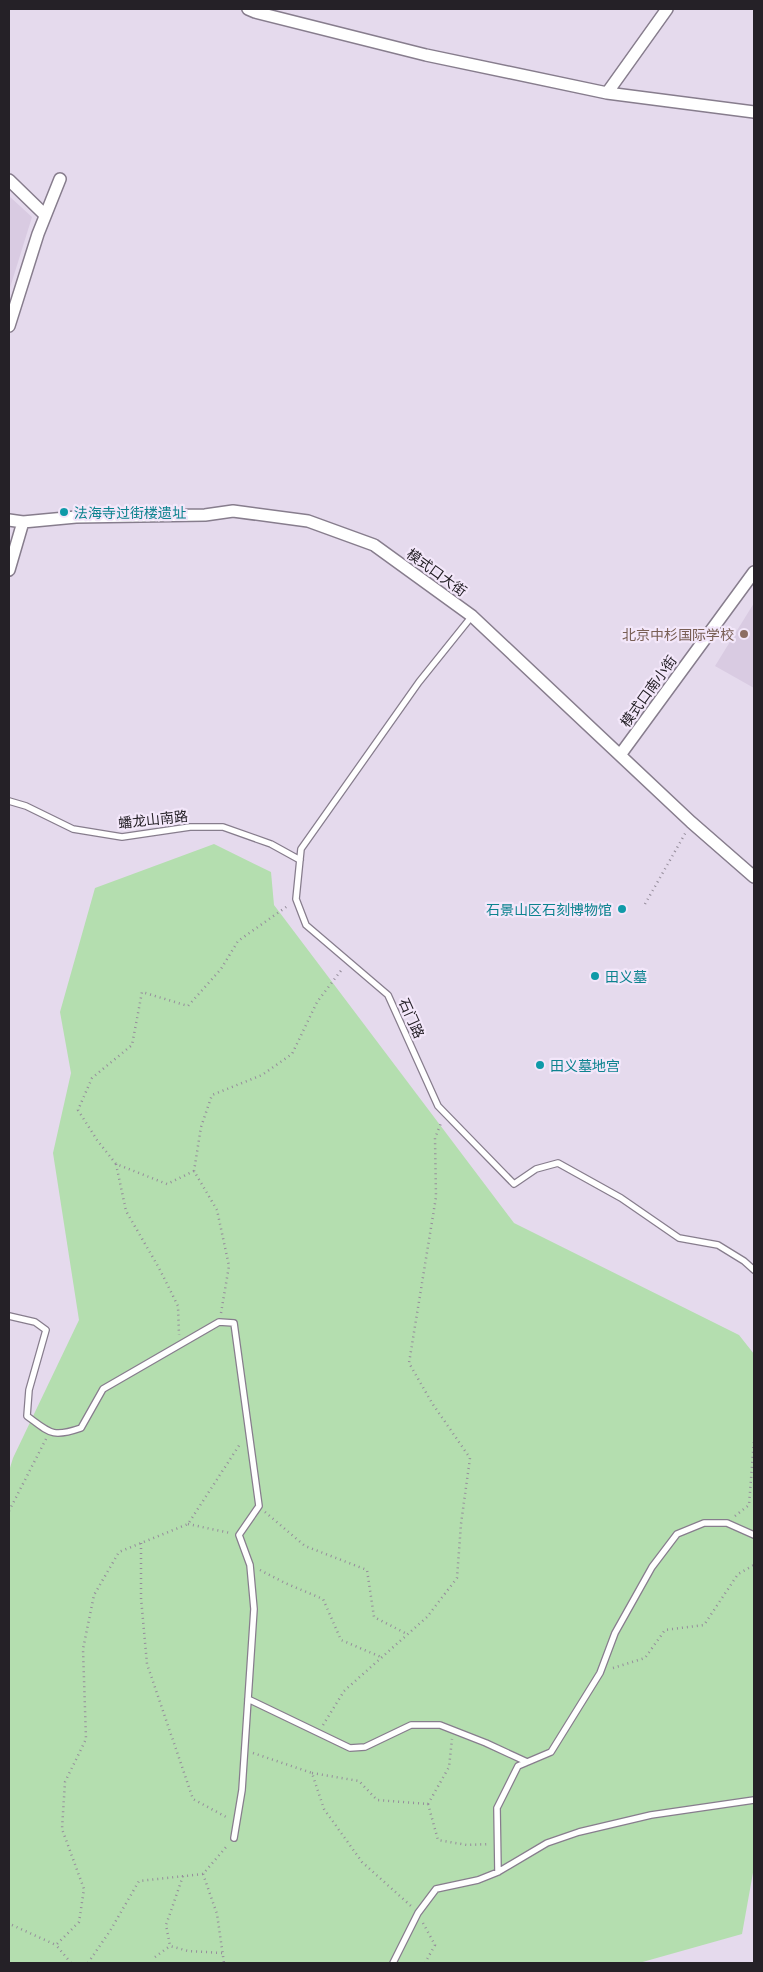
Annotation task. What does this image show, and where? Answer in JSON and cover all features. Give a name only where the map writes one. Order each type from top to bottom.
[{"type":"street","points":[[248,9],[426,55],[608,93],[754,112]]},
{"type":"street","points":[[608,93],[667,9]]},
{"type":"street","points":[[9,326],[45,215],[60,178]]},
{"type":"street","points":[[9,180],[45,215]]},
{"type":"street","name":"模式口大街","points":[[9,520],[23,522],[76,517],[205,515],[233,511],[308,521],[374,545],[472,616],[691,822],[754,877]]},
{"type":"street","points":[[9,570],[23,522]]},
{"type":"street","name":"模式口南小街","points":[[620,755],[754,572]]},
{"type":"lane","name":"石门路","points":[[472,616],[419,682],[301,849],[296,899],[306,926],[388,996],[438,1106],[514,1184],[536,1169],[558,1163],[621,1198],[679,1238],[718,1245],[744,1261],[754,1270]]},
{"type":"lane","name":"蟠龙山南路","points":[[9,801],[26,806],[73,829],[122,837],[190,828],[223,827],[271,844],[300,860]]},
{"type":"lane","points":[[9,1316],[35,1322],[46,1330],[29,1390],[27,1416],[49,1432],[63,1434],[81,1428],[103,1389],[219,1322],[234,1323],[259,1506],[239,1535],[250,1565],[254,1609],[242,1790],[234,1838]]},
{"type":"lane","points":[[498,1872],[497,1808],[518,1766],[551,1752],[600,1673],[615,1633],[652,1567],[677,1534],[704,1524],[727,1523],[754,1535]]},
{"type":"lane","points":[[248,1699],[350,1748],[365,1747],[411,1725],[440,1725],[527,1762]]},
{"type":"lane","points":[[393,1963],[418,1913],[436,1889],[478,1880],[498,1872],[547,1843],[579,1832],[651,1815],[754,1800]]},
{"type":"path","points":[[645,904],[691,822]]},
{"type":"path","points":[[180,1345],[178,1306],[159,1268],[126,1211],[116,1164],[97,1140],[78,1110],[92,1078],[132,1045],[142,992],[188,1006],[222,969],[238,941],[296,899]]},
{"type":"path","points":[[219,1322],[228,1266],[217,1210],[194,1171],[200,1127],[212,1095],[262,1075],[292,1054],[317,1002],[348,962]]},
{"type":"path","points":[[318,1732],[344,1691],[427,1617],[457,1578],[461,1524],[470,1458],[432,1403],[409,1363],[436,1197],[435,1138],[445,1113]]},
{"type":"path","points":[[116,1164],[167,1184],[194,1171]]},
{"type":"path","points":[[9,1510],[49,1432]]},
{"type":"path","points":[[56,1945],[79,1922],[84,1888],[62,1829],[65,1782],[86,1739],[84,1648],[94,1595],[119,1552],[188,1524],[248,1432]]},
{"type":"path","points":[[727,1523],[749,1505],[754,1440]]},
{"type":"path","points":[[259,1506],[305,1546],[367,1570],[374,1618],[407,1634]]},
{"type":"path","points":[[188,1524],[239,1535]]},
{"type":"path","points":[[141,1544],[141,1598],[147,1664],[193,1799],[236,1822]]},
{"type":"path","points":[[250,1565],[285,1583],[323,1598],[341,1640],[381,1657]]},
{"type":"path","points":[[600,1673],[645,1658],[665,1630],[704,1625],[738,1574],[754,1565]]},
{"type":"path","points":[[453,1730],[449,1767],[428,1804],[438,1840],[466,1845],[497,1844]]},
{"type":"path","points":[[245,1751],[312,1773],[359,1781],[377,1800],[428,1804]]},
{"type":"path","points":[[312,1773],[324,1809],[362,1862],[418,1913],[435,1945],[425,1963]]},
{"type":"path","points":[[88,1963],[139,1881],[203,1874],[234,1838]]},
{"type":"path","points":[[203,1874],[217,1914],[224,1963]]},
{"type":"path","points":[[170,1946],[166,1925],[183,1876]]},
{"type":"path","points":[[12,1925],[56,1945],[71,1963]]},
{"type":"path","points":[[170,1946],[188,1951],[222,1954]]},
{"type":"path","points":[[155,1957],[170,1946]]},
{"type":"shaded area","points":[[9,196],[32,217],[9,291]]},
{"type":"shaded area","name":"北京中杉国际学校","points":[[754,603],[754,688],[715,666]]},
{"type":"green space","points":[[214,844],[271,872],[274,905],[514,1223],[739,1335],[754,1354],[754,1867],[742,1934],[639,1963],[9,1963],[9,1471],[13,1458],[79,1320],[53,1153],[71,1073],[60,1012],[95,888]]},
{"type":"place","name":"法海寺过街楼遗址","points":[[64,512]]},
{"type":"place","name":"北京中杉国际学校","points":[[744,634]]},
{"type":"place","name":"石景山区石刻博物馆","points":[[622,909]]},
{"type":"place","name":"田义墓","points":[[595,976]]},
{"type":"place","name":"田义墓地宫","points":[[540,1065]]}]
